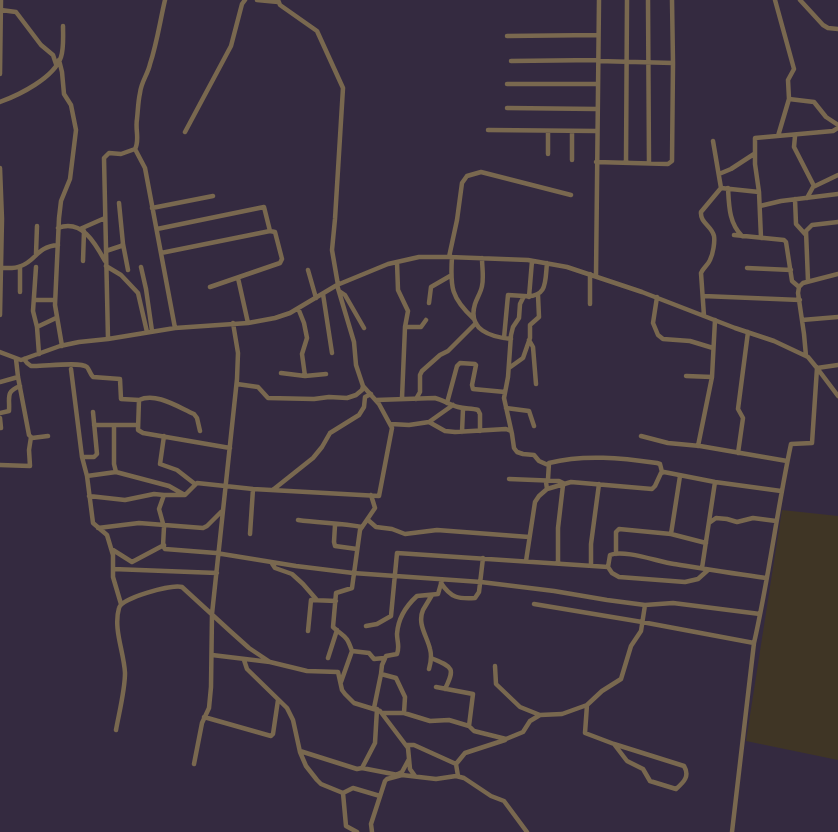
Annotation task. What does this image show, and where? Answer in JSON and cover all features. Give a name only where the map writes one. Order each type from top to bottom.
[{"type":"street","points":[[0,74],[2,53],[1,0]]},
{"type":"street","points":[[108,339],[105,155],[109,152],[121,154],[135,149],[138,143],[136,124],[140,106],[139,93],[151,63],[165,0]]},
{"type":"street","points":[[185,132],[231,46],[244,0]]},
{"type":"street","points":[[164,436],[160,464],[176,470],[195,484],[253,490],[379,496],[391,434],[391,424],[376,400],[363,386],[356,366],[354,342],[338,287],[332,250],[336,219],[343,88],[317,31],[280,5],[278,1],[257,0]]},
{"type":"street","points":[[596,276],[599,0]]},
{"type":"street","points":[[626,163],[627,0]]},
{"type":"street","points":[[648,0],[649,163]]},
{"type":"street","points":[[596,162],[668,164],[672,158],[674,63],[672,0]]},
{"type":"street","points":[[800,0],[823,25],[828,28],[838,29]]},
{"type":"street","points":[[776,1],[794,68],[788,82],[790,99],[778,136]]},
{"type":"street","points":[[1,10],[16,12],[40,45],[53,55],[58,62],[62,72],[64,94],[71,105],[76,130],[70,179],[61,201],[58,228],[55,300],[56,318],[62,346]]},
{"type":"street","points":[[0,102],[18,95],[51,73],[61,55],[63,26]]},
{"type":"street","points":[[507,36],[598,35]]},
{"type":"street","points":[[511,61],[674,63]]},
{"type":"street","points":[[507,84],[598,84]]},
{"type":"street","points":[[762,238],[754,154],[754,140],[756,137],[795,136],[833,131],[838,127],[826,117],[814,102],[790,99]]},
{"type":"street","points":[[507,108],[597,109]]},
{"type":"street","points":[[488,130],[597,131]]},
{"type":"street","points":[[548,131],[548,154]]},
{"type":"street","points":[[572,131],[572,160]]},
{"type":"street","points":[[795,136],[794,147],[814,186]]},
{"type":"street","points":[[713,141],[721,188]]},
{"type":"street","points":[[135,149],[145,168],[175,328]]},
{"type":"street","points":[[719,174],[731,169],[754,154]]},
{"type":"street","points":[[0,168],[0,316]]},
{"type":"street","points":[[511,339],[496,337],[480,329],[452,291],[450,257],[462,183],[467,176],[482,172],[571,194]]},
{"type":"street","points":[[807,198],[814,186],[838,175]]},
{"type":"street","points":[[704,316],[701,273],[710,261],[714,237],[713,232],[700,215],[721,188],[759,192]]},
{"type":"street","points":[[728,188],[732,221],[736,230],[742,236]]},
{"type":"street","points":[[760,206],[795,199],[838,194]]},
{"type":"street","points":[[152,208],[212,196]]},
{"type":"street","points":[[795,199],[796,224],[805,234]]},
{"type":"street","points":[[119,203],[128,270]]},
{"type":"street","points":[[156,229],[264,207],[270,231]]},
{"type":"street","points":[[59,218],[66,225],[82,230],[96,244],[106,264],[122,275],[140,297],[149,332]]},
{"type":"street","points":[[82,230],[105,218]]},
{"type":"street","points":[[808,281],[805,234],[809,227],[838,222]]},
{"type":"street","points":[[58,228],[66,225]]},
{"type":"street","points":[[36,226],[36,254]]},
{"type":"street","points":[[82,230],[83,261]]},
{"type":"street","points":[[161,253],[270,231],[275,232],[281,262],[210,287]]},
{"type":"street","points":[[734,235],[784,240],[786,242],[794,283],[799,287],[806,356]]},
{"type":"street","points":[[106,250],[123,244]]},
{"type":"street","points":[[1,268],[20,267],[44,248],[58,245]]},
{"type":"street","points":[[0,352],[16,359],[24,359],[62,346],[175,328],[248,323],[275,318],[367,272],[397,262],[419,257],[482,258],[547,263],[590,274],[774,341],[806,356],[838,396]]},
{"type":"street","points":[[416,399],[420,392],[420,375],[422,371],[440,355],[448,351],[475,321],[475,305],[483,284],[482,258]]},
{"type":"street","points":[[526,561],[536,501],[547,490],[571,482],[652,489],[662,472],[659,463],[626,458],[572,458],[548,465],[539,462],[534,455],[517,452],[514,448],[504,398],[513,326],[519,318],[520,304],[526,296],[532,261]]},
{"type":"street","points":[[397,262],[398,290],[408,311],[402,398]]},
{"type":"street","points":[[504,338],[507,296],[510,294],[526,296],[538,294],[544,288],[547,263]]},
{"type":"street","points":[[20,267],[20,292]]},
{"type":"street","points":[[36,267],[33,311],[38,327],[39,354]]},
{"type":"street","points":[[141,268],[146,289],[149,332]]},
{"type":"street","points":[[747,268],[791,270]]},
{"type":"street","points":[[308,270],[316,298]]},
{"type":"street","points":[[106,278],[116,271]]},
{"type":"street","points":[[590,274],[590,304]]},
{"type":"street","points":[[799,287],[808,281],[838,274]]},
{"type":"street","points":[[429,303],[431,287],[450,276]]},
{"type":"street","points":[[238,278],[248,323]]},
{"type":"street","points":[[338,287],[364,328]]},
{"type":"street","points":[[323,294],[332,353]]},
{"type":"street","points":[[509,368],[523,358],[529,340],[530,325],[540,315],[538,294]]},
{"type":"street","points":[[703,296],[800,300]]},
{"type":"street","points":[[657,297],[653,323],[658,335],[663,339],[690,341],[714,348]]},
{"type":"street","points":[[35,300],[55,300]]},
{"type":"street","points":[[298,308],[304,323],[307,340],[302,354],[305,376]]},
{"type":"street","points":[[802,320],[838,317]]},
{"type":"street","points":[[38,327],[56,318]]},
{"type":"street","points":[[406,327],[421,328],[426,320]]},
{"type":"street","points":[[698,446],[712,377],[715,320]]},
{"type":"street","points":[[194,764],[202,724],[209,706],[212,614],[237,384],[238,353],[233,323]]},
{"type":"street","points":[[738,453],[742,418],[738,409],[748,332]]},
{"type":"street","points":[[529,340],[533,347],[536,384]]},
{"type":"street","points":[[0,465],[30,466],[29,450],[31,438],[16,359]]},
{"type":"street","points":[[24,359],[31,366],[64,364],[83,366],[88,368],[93,377],[120,379],[121,399],[156,398],[194,414],[200,431]]},
{"type":"street","points":[[447,403],[457,366],[460,363],[476,365],[472,385],[473,390],[505,392]]},
{"type":"street","points":[[817,368],[838,365]]},
{"type":"street","points":[[732,832],[754,643],[781,491],[791,444],[812,443],[817,368]]},
{"type":"street","points":[[71,369],[93,523],[107,534],[112,549],[113,577],[120,604],[118,629],[125,675],[116,730]]},
{"type":"street","points":[[281,373],[305,376],[326,374]]},
{"type":"street","points":[[686,376],[712,377]]},
{"type":"street","points":[[0,382],[18,377]]},
{"type":"street","points":[[237,384],[258,387],[268,398],[293,397],[314,399],[329,397],[347,398],[356,395],[362,390],[363,386]]},
{"type":"street","points":[[0,413],[9,411],[8,396],[12,389],[20,386]]},
{"type":"street","points":[[356,395],[365,397],[371,394]]},
{"type":"street","points":[[273,490],[313,458],[330,433],[359,415],[364,407],[365,397]]},
{"type":"street","points":[[376,400],[435,398],[453,406],[475,409],[480,412],[480,431]]},
{"type":"street","points":[[138,400],[138,430],[143,433],[230,448]]},
{"type":"street","points":[[391,424],[409,425],[429,422],[453,406]]},
{"type":"street","points":[[506,408],[528,411],[534,426]]},
{"type":"street","points":[[462,432],[464,409]]},
{"type":"street","points":[[82,456],[94,457],[97,454],[93,412]]},
{"type":"street","points":[[0,418],[1,428]]},
{"type":"street","points":[[429,422],[445,431],[462,432],[506,429],[511,431]]},
{"type":"street","points":[[94,425],[138,425]]},
{"type":"street","points":[[114,425],[114,464],[116,472]]},
{"type":"street","points":[[31,438],[48,436]]},
{"type":"street","points":[[641,436],[668,443],[698,446],[787,461]]},
{"type":"street","points":[[547,490],[548,465]]},
{"type":"street","points":[[87,476],[116,472],[169,486],[184,495]]},
{"type":"street","points":[[662,472],[715,482],[781,491]]},
{"type":"street","points":[[671,534],[680,476]]},
{"type":"street","points":[[508,479],[560,482],[564,485]]},
{"type":"street","points":[[715,482],[708,523],[705,569],[698,579],[683,582],[619,577],[613,574],[608,567],[610,555],[616,554],[648,557],[673,564],[705,569],[766,578]]},
{"type":"street","points":[[89,496],[125,500],[154,494],[184,495],[195,484]]},
{"type":"street","points":[[591,566],[591,544],[599,484]]},
{"type":"street","points":[[558,563],[558,528],[564,485]]},
{"type":"street","points":[[250,534],[253,490]]},
{"type":"street","points":[[164,495],[159,509],[164,525],[164,548],[167,549],[220,553],[354,573],[442,582],[481,582],[646,605],[672,602],[760,614]]},
{"type":"street","points":[[340,683],[348,667],[352,651],[349,640],[333,627],[337,592],[352,588],[362,527],[376,507],[371,495]]},
{"type":"street","points":[[98,528],[138,523],[203,528],[222,510]]},
{"type":"street","points":[[708,523],[716,518],[727,518],[737,522],[752,518],[776,522]]},
{"type":"street","points":[[298,520],[362,527]]},
{"type":"street","points":[[368,520],[376,527],[393,529],[405,534],[437,530],[529,537]]},
{"type":"street","points":[[335,524],[335,546],[357,549]]},
{"type":"street","points":[[616,554],[617,530],[671,534],[706,543]]},
{"type":"street","points":[[112,549],[132,562],[164,545]]},
{"type":"street","points":[[366,626],[378,624],[390,617],[397,552],[608,567]]},
{"type":"street","points":[[442,582],[450,594],[460,598],[474,599],[478,594],[481,582],[483,558]]},
{"type":"street","points":[[271,562],[274,568],[292,574],[316,599]]},
{"type":"street","points":[[113,568],[217,573]]},
{"type":"street","points":[[352,651],[369,653],[374,659],[397,654],[399,649],[397,635],[403,611],[418,596],[439,594],[442,582]]},
{"type":"street","points":[[120,604],[155,590],[178,586],[184,588],[249,648],[270,662]]},
{"type":"street","points":[[429,669],[431,658],[422,626],[423,611],[432,596]]},
{"type":"street","points":[[308,631],[310,601],[312,599],[336,600]]},
{"type":"street","points":[[534,604],[754,643]]},
{"type":"street","points":[[495,666],[496,684],[520,707],[540,715],[562,714],[587,705],[602,691],[620,679],[631,646],[641,631],[646,605]]},
{"type":"street","points":[[328,658],[336,630]]},
{"type":"street","points":[[212,655],[270,662],[301,670],[336,672],[339,674],[344,693],[353,701],[378,710],[404,713],[430,721],[449,720],[469,726],[474,730],[506,739]]},
{"type":"street","points":[[362,768],[375,743],[384,658]]},
{"type":"street","points":[[431,658],[449,665],[451,668],[452,675],[445,689]]},
{"type":"street","points":[[244,660],[247,669],[287,708],[293,720],[300,751],[306,766],[318,782],[343,792],[353,788],[380,796]]},
{"type":"street","points":[[381,674],[396,678],[398,681],[405,697],[404,713]]},
{"type":"street","points":[[436,687],[473,694],[469,726]]},
{"type":"street","points":[[204,717],[271,736],[273,734],[278,700]]},
{"type":"street","points":[[587,705],[585,732],[614,744],[684,766],[687,774],[686,778],[676,789],[651,782],[643,769],[626,760],[614,744]]},
{"type":"street","points":[[378,710],[410,751],[410,769],[415,776]]},
{"type":"street","points":[[458,776],[456,764],[465,753],[523,732],[530,721],[540,715]]},
{"type":"street","points":[[406,744],[414,745],[456,764]]},
{"type":"street","points":[[300,751],[357,768],[379,772],[438,779],[458,776],[466,779],[491,796],[504,801],[527,832]]},
{"type":"street","points":[[372,832],[371,824],[386,780],[402,772],[410,758]]},
{"type":"street","points":[[343,792],[346,826],[357,832]]},
{"type":"shaded area","points":[[782,510],[838,516],[838,760],[746,741]]}]
